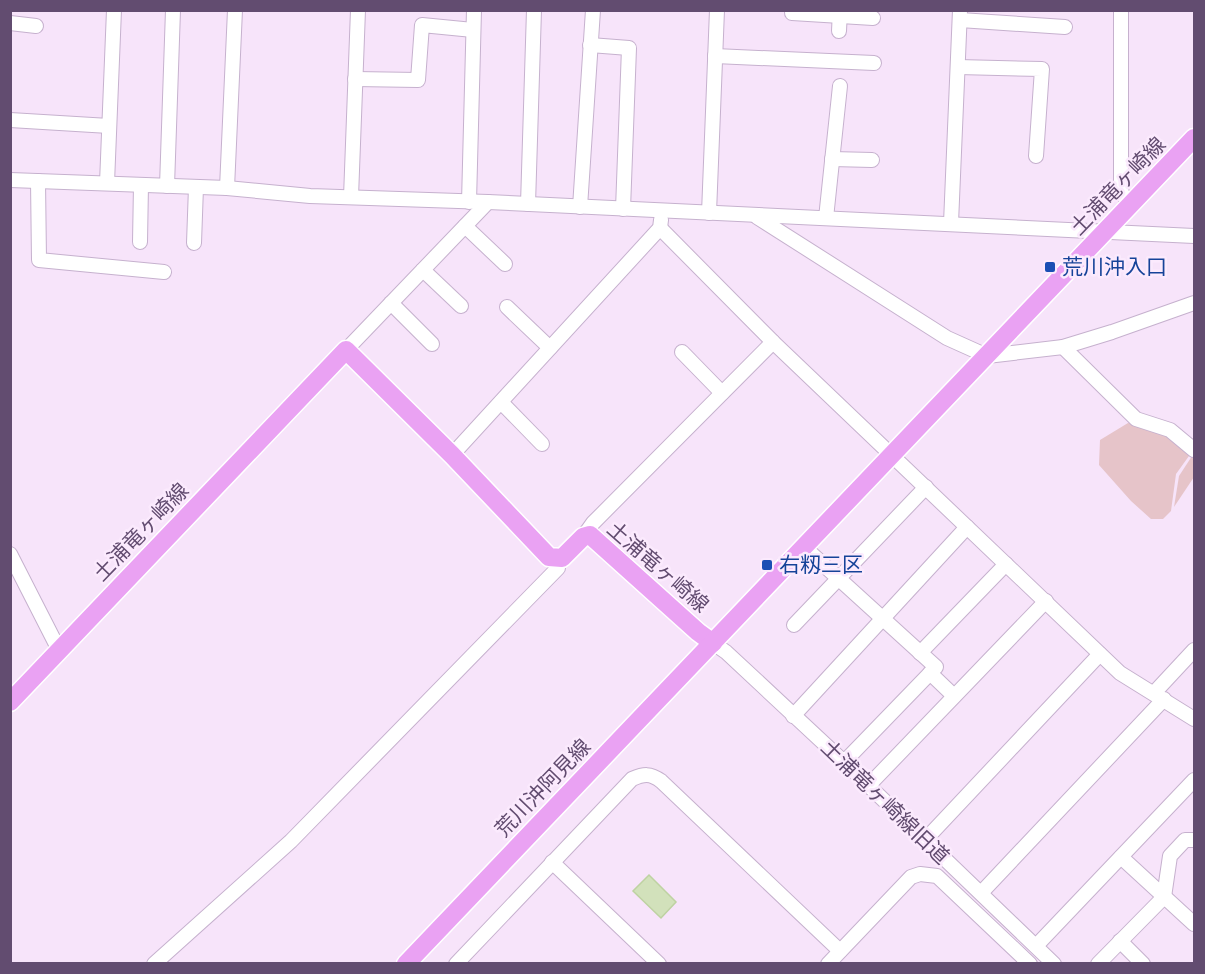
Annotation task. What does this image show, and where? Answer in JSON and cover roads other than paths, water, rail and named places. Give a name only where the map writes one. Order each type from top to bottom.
[{"type":"main road","name":"土浦竜ヶ崎線","points":[[558,558],[567,555],[584,537],[590,536],[596,539],[713,643],[1194,138]]},
{"type":"main road","name":"土浦竜ヶ崎線","points":[[10,702],[346,350]]},
{"type":"main road","points":[[346,350],[452,455],[549,556],[558,558]]},
{"type":"main road","name":"荒川沖阿見線","points":[[406,963],[713,643]]},
{"type":"street","points":[[107,183],[114,10]]},
{"type":"street","points":[[167,186],[172,10]]},
{"type":"street","points":[[227,188],[235,10]]},
{"type":"street","points":[[351,197],[358,10]]},
{"type":"street","points":[[469,202],[474,10]]},
{"type":"street","points":[[528,204],[534,10]]},
{"type":"street","points":[[580,207],[592,10]]},
{"type":"street","points":[[709,213],[717,10]]},
{"type":"street","points":[[1121,10],[1121,188],[1122,194],[1131,204]]},
{"type":"street","points":[[792,13],[840,13],[873,18]]},
{"type":"street","points":[[839,31],[840,13]]},
{"type":"street","points":[[951,224],[960,15],[1065,27]]},
{"type":"street","points":[[10,24],[36,26]]},
{"type":"street","points":[[355,79],[418,80],[422,25],[473,30]]},
{"type":"street","points":[[590,45],[629,48],[623,210]]},
{"type":"street","points":[[715,56],[874,63]]},
{"type":"street","points":[[958,68],[1042,69],[1036,156]]},
{"type":"street","points":[[826,218],[840,86]]},
{"type":"street","points":[[10,120],[109,126]]},
{"type":"street","points":[[832,159],[872,160]]},
{"type":"street","points":[[10,180],[227,188],[351,197],[1194,236]]},
{"type":"street","points":[[38,181],[39,260],[164,272]]},
{"type":"street","points":[[140,242],[141,185]]},
{"type":"street","points":[[194,243],[196,187]]},
{"type":"street","points":[[346,350],[488,202]]},
{"type":"street","points":[[452,455],[660,228],[661,212]]},
{"type":"street","points":[[755,215],[947,338],[987,356],[1063,347],[1191,308]]},
{"type":"street","points":[[465,226],[505,264]]},
{"type":"street","points":[[660,228],[773,342],[1120,673],[1194,719]]},
{"type":"street","points":[[423,270],[462,306]]},
{"type":"street","points":[[391,303],[432,344]]},
{"type":"street","points":[[507,307],[550,348]]},
{"type":"street","points":[[584,537],[593,523],[773,342]]},
{"type":"street","points":[[1063,347],[1136,419],[1170,430],[1194,450]]},
{"type":"street","points":[[682,352],[722,393]]},
{"type":"street","points":[[501,402],[542,444]]},
{"type":"street","points":[[794,625],[926,487]]},
{"type":"street","points":[[793,716],[967,527]]},
{"type":"street","points":[[804,547],[936,667],[844,762]]},
{"type":"street","points":[[10,554],[59,650]]},
{"type":"street","points":[[154,963],[291,841],[558,568],[558,558]]},
{"type":"street","points":[[920,653],[1006,564]]},
{"type":"street","points":[[869,785],[1046,601]]},
{"type":"street","name":"土浦竜ヶ崎線旧道","points":[[713,643],[726,652],[869,785],[1054,963]]},
{"type":"street","points":[[981,893],[1159,696],[1194,650]]},
{"type":"street","points":[[925,840],[1100,654]]},
{"type":"street","points":[[930,673],[954,696]]},
{"type":"street","points":[[456,963],[632,778],[642,774],[652,775],[661,781],[840,951]]},
{"type":"street","points":[[1036,946],[1194,780]]},
{"type":"street","points":[[1098,963],[1164,897],[1170,856],[1185,840],[1194,840]]},
{"type":"street","points":[[1121,857],[1194,924]]},
{"type":"street","points":[[552,862],[659,963]]},
{"type":"street","points":[[828,963],[911,877],[929,873],[937,876],[1030,963]]},
{"type":"street","points":[[1120,941],[1143,963]]},
{"type":"place","name":"荒川沖入口","points":[[1050,267]]},
{"type":"place","name":"右籾三区","points":[[767,565]]}]
